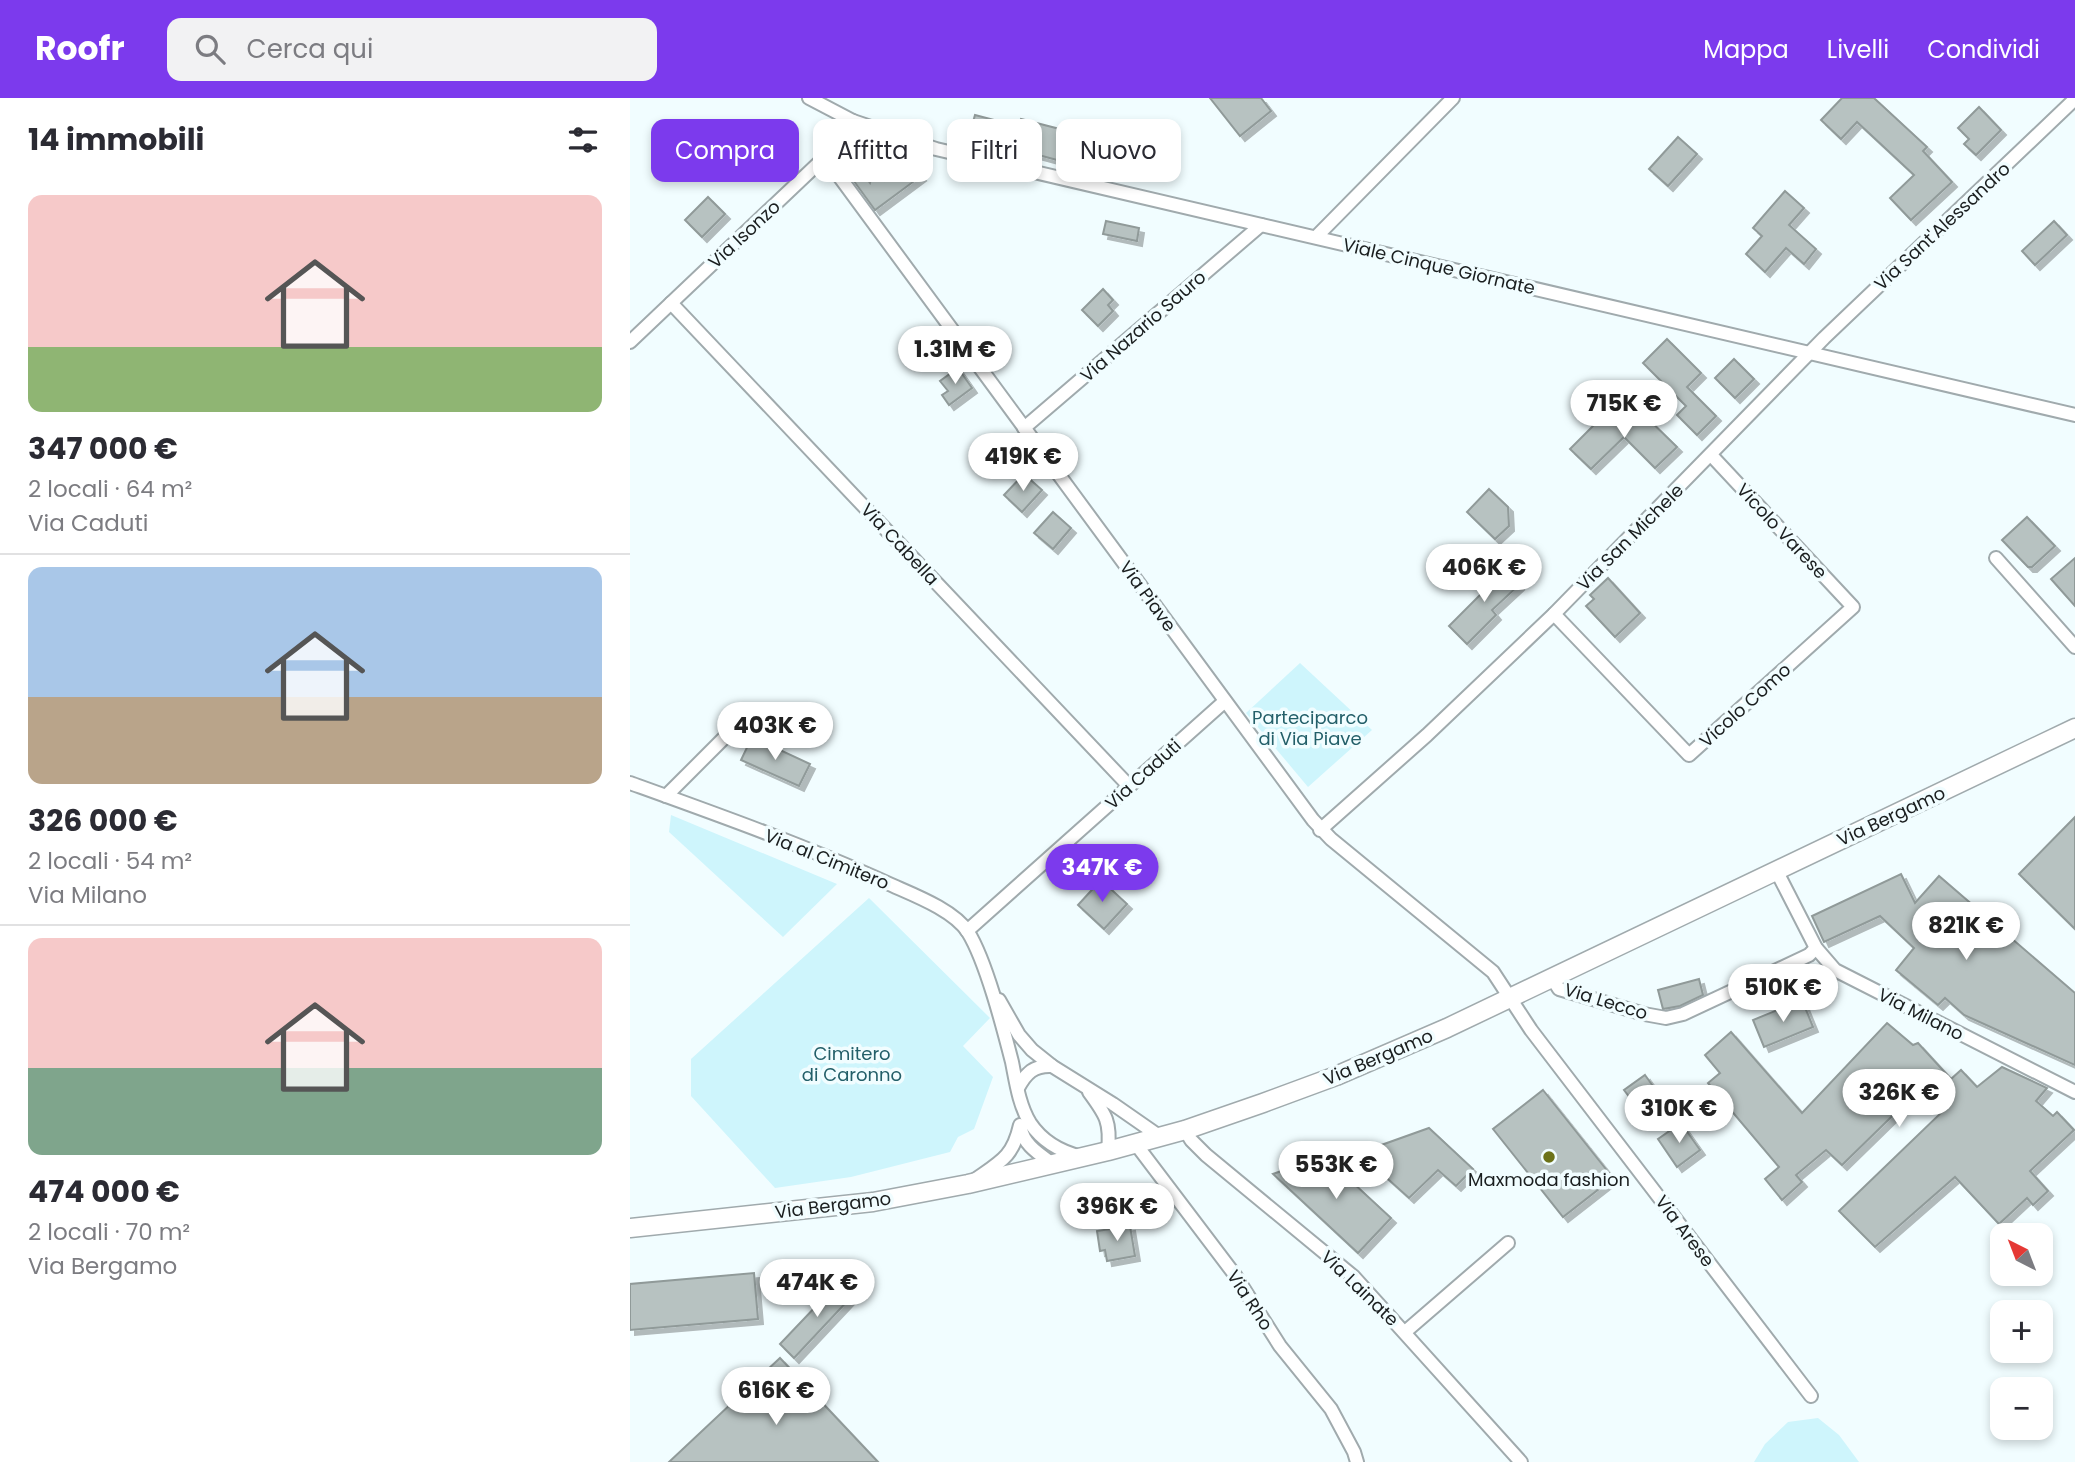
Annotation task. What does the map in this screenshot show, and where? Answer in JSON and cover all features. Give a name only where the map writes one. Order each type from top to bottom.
[{"type":"main road","name":"Via Bergamo","points":[[630,1228],[873,1202],[1054,1165],[1185,1130],[1336,1076],[1423,1039],[2075,728]]},
{"type":"street","name":"Viale Cinque Giornate","points":[[809,98],[849,119]]},
{"type":"street","points":[[1316,237],[1454,98]]},
{"type":"street","name":"Via Sant'Alessandro","points":[[1810,354],[2074,99]]},
{"type":"street","name":"Viale Cinque Giornate","points":[[933,148],[2075,415]]},
{"type":"street","name":"Via Isonzo","points":[[630,342],[813,168]]},
{"type":"street","name":"Via Piave","points":[[843,182],[1320,830],[1493,972],[1511,997]]},
{"type":"street","name":"Via Nazario Sauro","points":[[1024,428],[1261,225]]},
{"type":"street","name":"Via Cabella","points":[[671,303],[1129,786]]},
{"type":"street","name":"Via San Michele","points":[[1320,830],[1427,735],[1553,614],[1810,354]]},
{"type":"street","name":"Vicolo Varese","points":[[1711,455],[1853,607]]},
{"type":"street","points":[[1996,558],[2075,647]]},
{"type":"street","name":"Vicolo Como","points":[[1553,614],[1689,755],[1853,607]]},
{"type":"street","name":"Via Caduti","points":[[967,931],[1225,701]]},
{"type":"street","points":[[666,796],[726,736]]},
{"type":"street","name":"Via al Cimitero","points":[[630,783],[867,874],[948,914],[959,921],[967,931]]},
{"type":"street","name":"Via Milano","points":[[1776,870],[1816,948],[1835,970],[2075,1092]]},
{"type":"street","points":[[967,931],[1007,1043],[1028,1121],[1046,1142],[1083,1157]]},
{"type":"street","name":"Via Lecco","points":[[1552,978],[1559,989],[1644,1014],[1667,1018],[1684,1014],[1809,955],[1816,948]]},
{"type":"street","points":[[986,978],[1019,1035],[1032,1049],[1052,1066],[1159,1136]]},
{"type":"street","name":"Via Arese","points":[[1511,997],[1541,1043],[1811,1396]]},
{"type":"street","points":[[1018,1088],[1025,1074],[1040,1066],[1052,1066]]},
{"type":"street","points":[[1087,1089],[1108,1122],[1108,1151]]},
{"type":"street","points":[[968,1184],[1001,1162],[1016,1145],[1021,1103]]},
{"type":"street","points":[[1020,1125],[1022,1136],[1054,1165]]},
{"type":"street","name":"Via Lainate","points":[[1185,1130],[1206,1155],[1354,1277],[1521,1462]]},
{"type":"street","name":"Via Rho","points":[[1135,1143],[1235,1275],[1280,1346],[1331,1409],[1357,1462]]},
{"type":"street","points":[[1405,1332],[1508,1243]]},
{"type":"green space","name":"Parteciparco di Via Piave","points":[[1300,663],[1372,730],[1308,787],[1246,713]]},
{"type":"green space","points":[[671,815],[837,884],[783,937],[669,832]]},
{"type":"green space","name":"Cimitero di Caronno","points":[[869,898],[990,1018],[963,1046],[993,1077],[974,1129],[958,1137],[950,1152],[851,1177],[775,1188],[691,1096],[691,1059]]},
{"type":"green space","points":[[1818,1418],[1839,1435],[1859,1462],[1754,1462],[1765,1444],[1788,1422]]},
{"type":"building","points":[[1210,98],[1261,98],[1271,111],[1240,136]]},
{"type":"building","points":[[1842,98],[1874,98],[1927,147],[1923,151],[1952,182],[1911,220],[1890,198],[1914,175],[1857,122],[1841,139],[1821,120]]},
{"type":"building","points":[[1979,107],[2001,130],[1976,155],[1964,144],[1969,139],[1958,128]]},
{"type":"building","points":[[975,115],[990,119],[974,119]]},
{"type":"building","points":[[1042,124],[1056,128],[1056,160],[1042,156]]},
{"type":"building","points":[[1678,137],[1697,154],[1668,186],[1649,169]]},
{"type":"building","points":[[855,182],[913,182],[875,210]]},
{"type":"building","points":[[1785,191],[1804,208],[1789,225],[1816,249],[1804,264],[1786,248],[1765,272],[1746,254],[1762,236],[1753,228]]},
{"type":"building","points":[[708,197],[725,214],[702,237],[685,220]]},
{"type":"building","points":[[1106,221],[1139,228],[1137,241],[1103,234]]},
{"type":"building","points":[[2054,221],[2067,235],[2035,265],[2022,251]]},
{"type":"building","points":[[1103,289],[1113,300],[1108,305],[1113,311],[1098,326],[1082,310]]},
{"type":"building","points":[[1667,339],[1701,373],[1687,387],[1716,416],[1697,435],[1677,415],[1686,406],[1643,363]]},
{"type":"building","points":[[1734,359],[1754,379],[1735,398],[1715,378]]},
{"type":"building","points":[[958,368],[972,388],[949,405],[942,395],[948,391],[940,381]]},
{"type":"building","points":[[1638,409],[1677,447],[1655,468],[1624,437],[1591,469],[1570,449],[1606,413],[1620,427]]},
{"type":"building","points":[[1024,474],[1042,490],[1022,512],[1004,495]]},
{"type":"building","points":[[1489,489],[1508,507],[1509,526],[1495,539],[1467,512]]},
{"type":"building","points":[[1053,512],[1071,528],[1053,549],[1034,533]]},
{"type":"building","points":[[2027,517],[2055,546],[2032,567],[2028,567],[2002,540]]},
{"type":"building","points":[[2075,558],[2075,606],[2051,579]]},
{"type":"building","points":[[1497,563],[1519,585],[1492,610],[1496,615],[1467,644],[1449,626],[1486,589],[1478,581]]},
{"type":"building","points":[[1608,578],[1640,613],[1615,637],[1586,606],[1594,599],[1590,595]]},
{"type":"building","points":[[752,737],[810,764],[799,786],[741,760]]},
{"type":"building","points":[[2075,817],[2075,929],[2019,874]]},
{"type":"building","points":[[1901,874],[1915,903],[1939,876],[2075,993],[2075,1065],[1964,1015],[1945,998],[1938,1005],[1896,970],[1914,948],[1880,916],[1824,942],[1812,916]]},
{"type":"building","points":[[1101,880],[1127,904],[1104,929],[1078,905]]},
{"type":"building","points":[[1699,979],[1703,995],[1680,1006],[1663,1009],[1658,990]]},
{"type":"building","points":[[1802,1000],[1813,1027],[1764,1047],[1753,1020]]},
{"type":"building","points":[[1887,1023],[1913,1045],[1918,1043],[1951,1079],[1961,1070],[1977,1087],[2002,1067],[2047,1088],[2036,1101],[2053,1116],[2057,1112],[2074,1130],[2030,1171],[2048,1191],[2033,1205],[2027,1198],[1998,1223],[1955,1177],[1875,1247],[1839,1211],[1943,1111],[1922,1087],[1842,1165],[1826,1150],[1796,1175],[1802,1182],[1782,1200],[1765,1179],[1779,1167],[1708,1083],[1720,1073],[1705,1055],[1731,1032],[1802,1113]]},
{"type":"building","points":[[1645,1075],[1663,1100],[1643,1115],[1624,1090]]},
{"type":"building","points":[[1543,1090],[1613,1178],[1563,1217],[1493,1129]]},
{"type":"building","points":[[1681,1123],[1700,1150],[1677,1167],[1658,1139]]},
{"type":"building","points":[[1429,1128],[1473,1169],[1456,1186],[1438,1170],[1409,1198],[1359,1153]]},
{"type":"building","points":[[1324,1156],[1391,1218],[1358,1253],[1273,1174]]},
{"type":"building","points":[[1130,1226],[1135,1256],[1107,1261],[1105,1250],[1100,1251],[1097,1231]]},
{"type":"building","points":[[754,1273],[758,1319],[630,1330],[630,1284]]},
{"type":"building","points":[[840,1281],[854,1294],[794,1358],[780,1344]]},
{"type":"building","points":[[780,1358],[878,1462],[669,1462]]},
{"type":"place","name":"Maxmoda fashion","points":[[1549,1157]]}]
